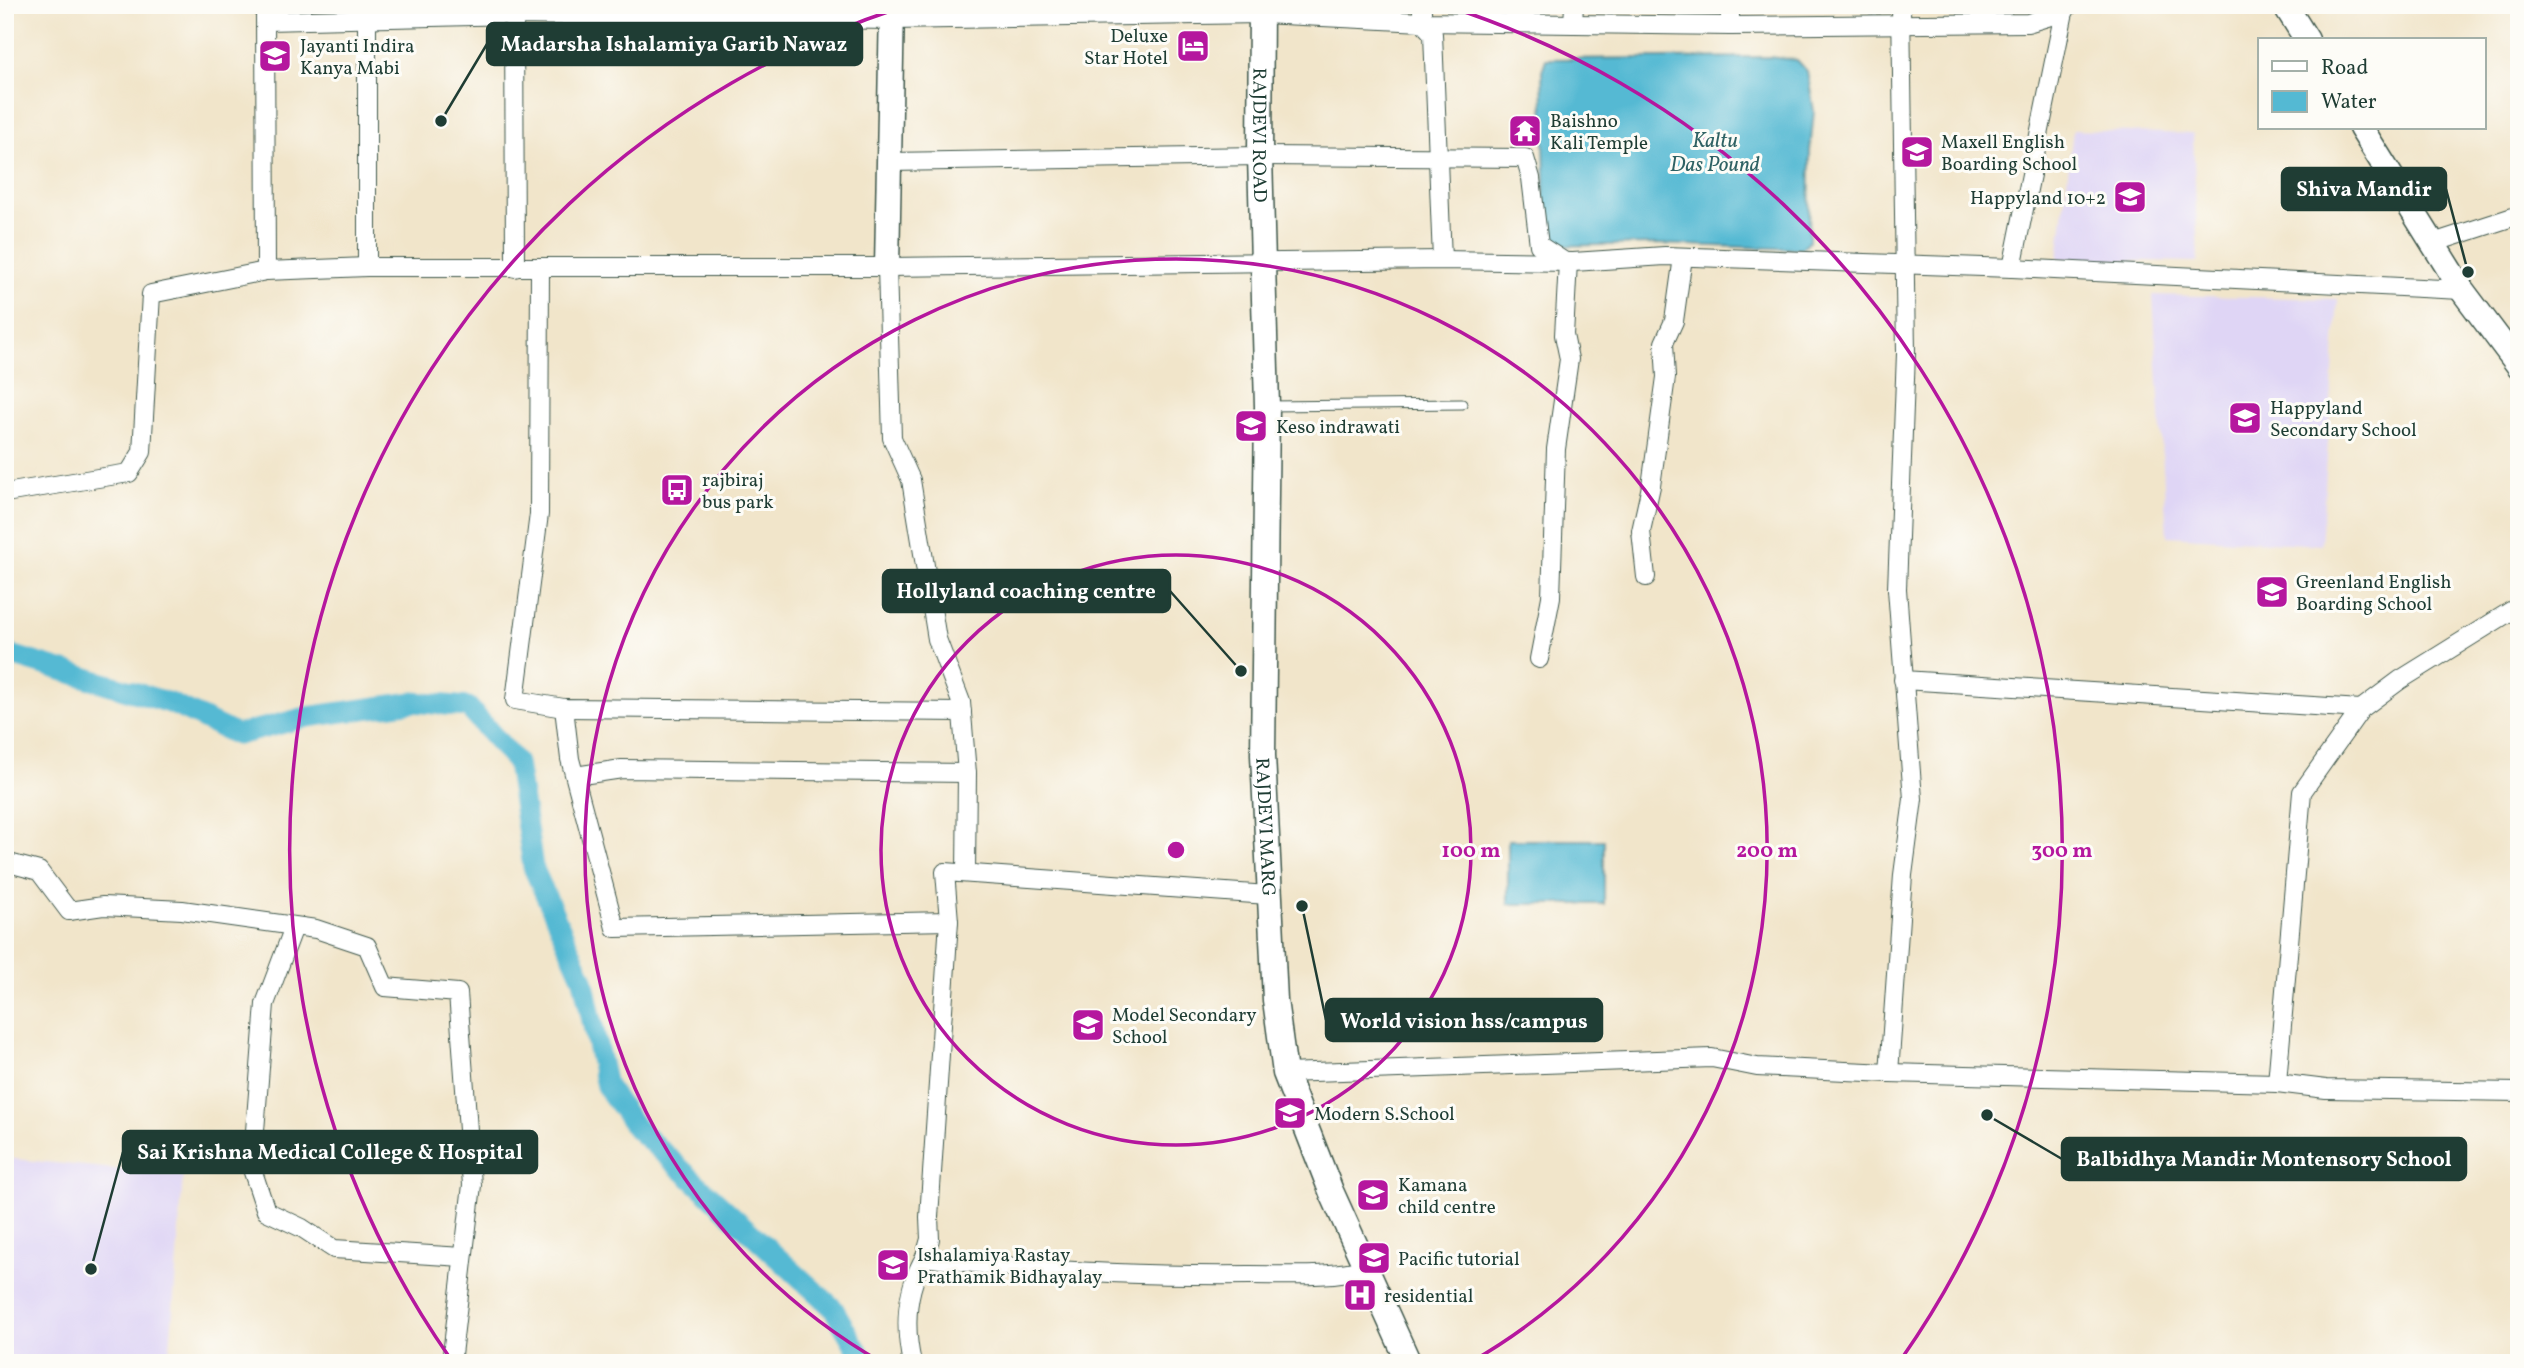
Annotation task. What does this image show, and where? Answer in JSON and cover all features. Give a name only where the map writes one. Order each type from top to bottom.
[{"type":"main road","points":[[2285,5],[2305,38]]},
{"type":"main road","name":"RAJDEVI ROAD","points":[[1261,10],[1262,264]]},
{"type":"main road","points":[[887,267],[892,13]]},
{"type":"main road","points":[[2362,130],[2462,290],[2519,366]]},
{"type":"main road","name":"RAJDEVI MARG","points":[[1262,264],[1267,406],[1264,755],[1268,895],[1275,1000],[1285,1073],[1331,1191],[1409,1363]]},
{"type":"street","points":[[1573,24],[1574,5]]},
{"type":"street","points":[[1730,5],[1730,26]]},
{"type":"street","points":[[1889,1073],[1903,875],[1913,799],[1897,589],[1906,353],[1901,5]]},
{"type":"street","points":[[266,271],[266,13],[367,17],[514,10],[892,13],[1261,10],[1422,13],[1573,24],[1730,26],[2028,23],[2067,9]]},
{"type":"street","points":[[2012,268],[2067,9]]},
{"type":"street","points":[[514,10],[515,268]]},
{"type":"street","points":[[1422,13],[1433,34],[1442,260]]},
{"type":"street","points":[[367,17],[367,267]]},
{"type":"street","points":[[889,162],[1260,156],[1437,155],[1525,158],[1531,178],[1539,245],[1566,262]]},
{"type":"street","points":[[2433,243],[2519,215]]},
{"type":"street","points":[[5,493],[129,472],[142,452],[151,294],[266,271],[367,267],[887,267],[1442,260],[1566,262],[1683,257],[2012,268],[2462,290]]},
{"type":"street","points":[[1646,577],[1641,531],[1651,486],[1666,377],[1664,343],[1674,321],[1683,257]]},
{"type":"street","points":[[1539,659],[1551,597],[1556,449],[1569,359],[1564,335],[1566,262]]},
{"type":"street","points":[[540,267],[539,513],[515,700],[565,708],[962,712]]},
{"type":"street","points":[[887,267],[892,438],[911,480],[937,639],[962,712],[967,773],[966,873]]},
{"type":"street","points":[[2277,1083],[2302,792],[2361,709],[2400,680],[2519,606]]},
{"type":"street","points":[[1903,680],[2361,709]]},
{"type":"street","points":[[565,708],[575,776],[615,928],[949,921]]},
{"type":"street","points":[[575,776],[622,769],[967,773]]},
{"type":"street","points":[[5,862],[39,871],[69,911],[103,906],[182,910],[316,929],[367,946],[386,987],[458,993],[472,1185],[452,1363]]},
{"type":"street","points":[[912,1363],[907,1340],[912,1279],[925,1257],[930,1239],[929,1217],[949,921],[945,872],[1268,895]]},
{"type":"street","points":[[294,927],[264,1004],[253,1169],[266,1211],[302,1228],[334,1249],[464,1257]]},
{"type":"street","points":[[1285,1073],[1712,1058],[1758,1067],[1889,1073],[2277,1083],[2326,1089],[2519,1092]]},
{"type":"street","points":[[925,1257],[1011,1269],[1223,1275],[1345,1274],[1367,1268]]},
{"type":"lane","points":[[1267,406],[1462,404]]},
{"type":"shaded area","name":"Happyland 10+2","points":[[2073,130],[2193,134],[2198,262],[2058,259]]},
{"type":"shaded area","name":"Happyland Secondary School","points":[[2153,295],[2338,299],[2321,545],[2167,536]]},
{"type":"shaded area","points":[[5,1158],[183,1176],[169,1363],[5,1363]]},
{"type":"water","name":"Kaltu Das Pound","points":[[1769,57],[1797,60],[1807,71],[1814,111],[1810,151],[1809,241],[1801,249],[1656,244],[1550,246],[1540,239],[1545,180],[1542,71],[1546,59]]},
{"type":"water","points":[[1508,840],[1604,840],[1604,904],[1508,904]]},
{"type":"waterway","points":[[5,653],[170,703],[237,735],[307,717],[413,702],[468,707],[517,763],[533,867],[583,979],[606,1086],[636,1128],[833,1308],[865,1363]]},
{"type":"place","name":"Deluxe Star Hotel","points":[[1193,46]]},
{"type":"place","name":"Jayanti Indira Kanya Mabi","points":[[275,56]]},
{"type":"place","name":"Madarsha Ishalamiya Garib Nawaz","points":[[441,121]]},
{"type":"place","name":"Baishno Kali Temple","points":[[1525,131]]},
{"type":"place","name":"Maxell English Boarding School","points":[[1917,152]]},
{"type":"place","name":"Happyland 10+2","points":[[2130,197]]},
{"type":"place","name":"Shiva Mandir","points":[[2468,272]]},
{"type":"place","name":"Happyland Secondary School","points":[[2245,418]]},
{"type":"place","name":"Keso indrawati","points":[[1251,426]]},
{"type":"place","name":"rajbiraj bus park","points":[[677,490]]},
{"type":"place","name":"Greenland English Boarding School","points":[[2272,592]]},
{"type":"place","name":"Hollyland coaching centre","points":[[1241,671]]},
{"type":"place","name":"World vision hss/campus","points":[[1302,906]]},
{"type":"place","name":"Model Secondary School","points":[[1088,1025]]},
{"type":"place","name":"Modern S.School","points":[[1290,1113]]},
{"type":"place","name":"Balbidhya Mandir Montensory School","points":[[1987,1115]]},
{"type":"place","name":"Kamana child centre","points":[[1373,1195]]},
{"type":"place","name":"Pacific tutorial","points":[[1374,1258]]},
{"type":"place","name":"Ishalamiya Rastay Prathamik Bidhayalay","points":[[893,1265]]},
{"type":"place","name":"Sai Krishna Medical College & Hospital","points":[[91,1269]]},
{"type":"place","name":"residential","points":[[1360,1295]]}]
